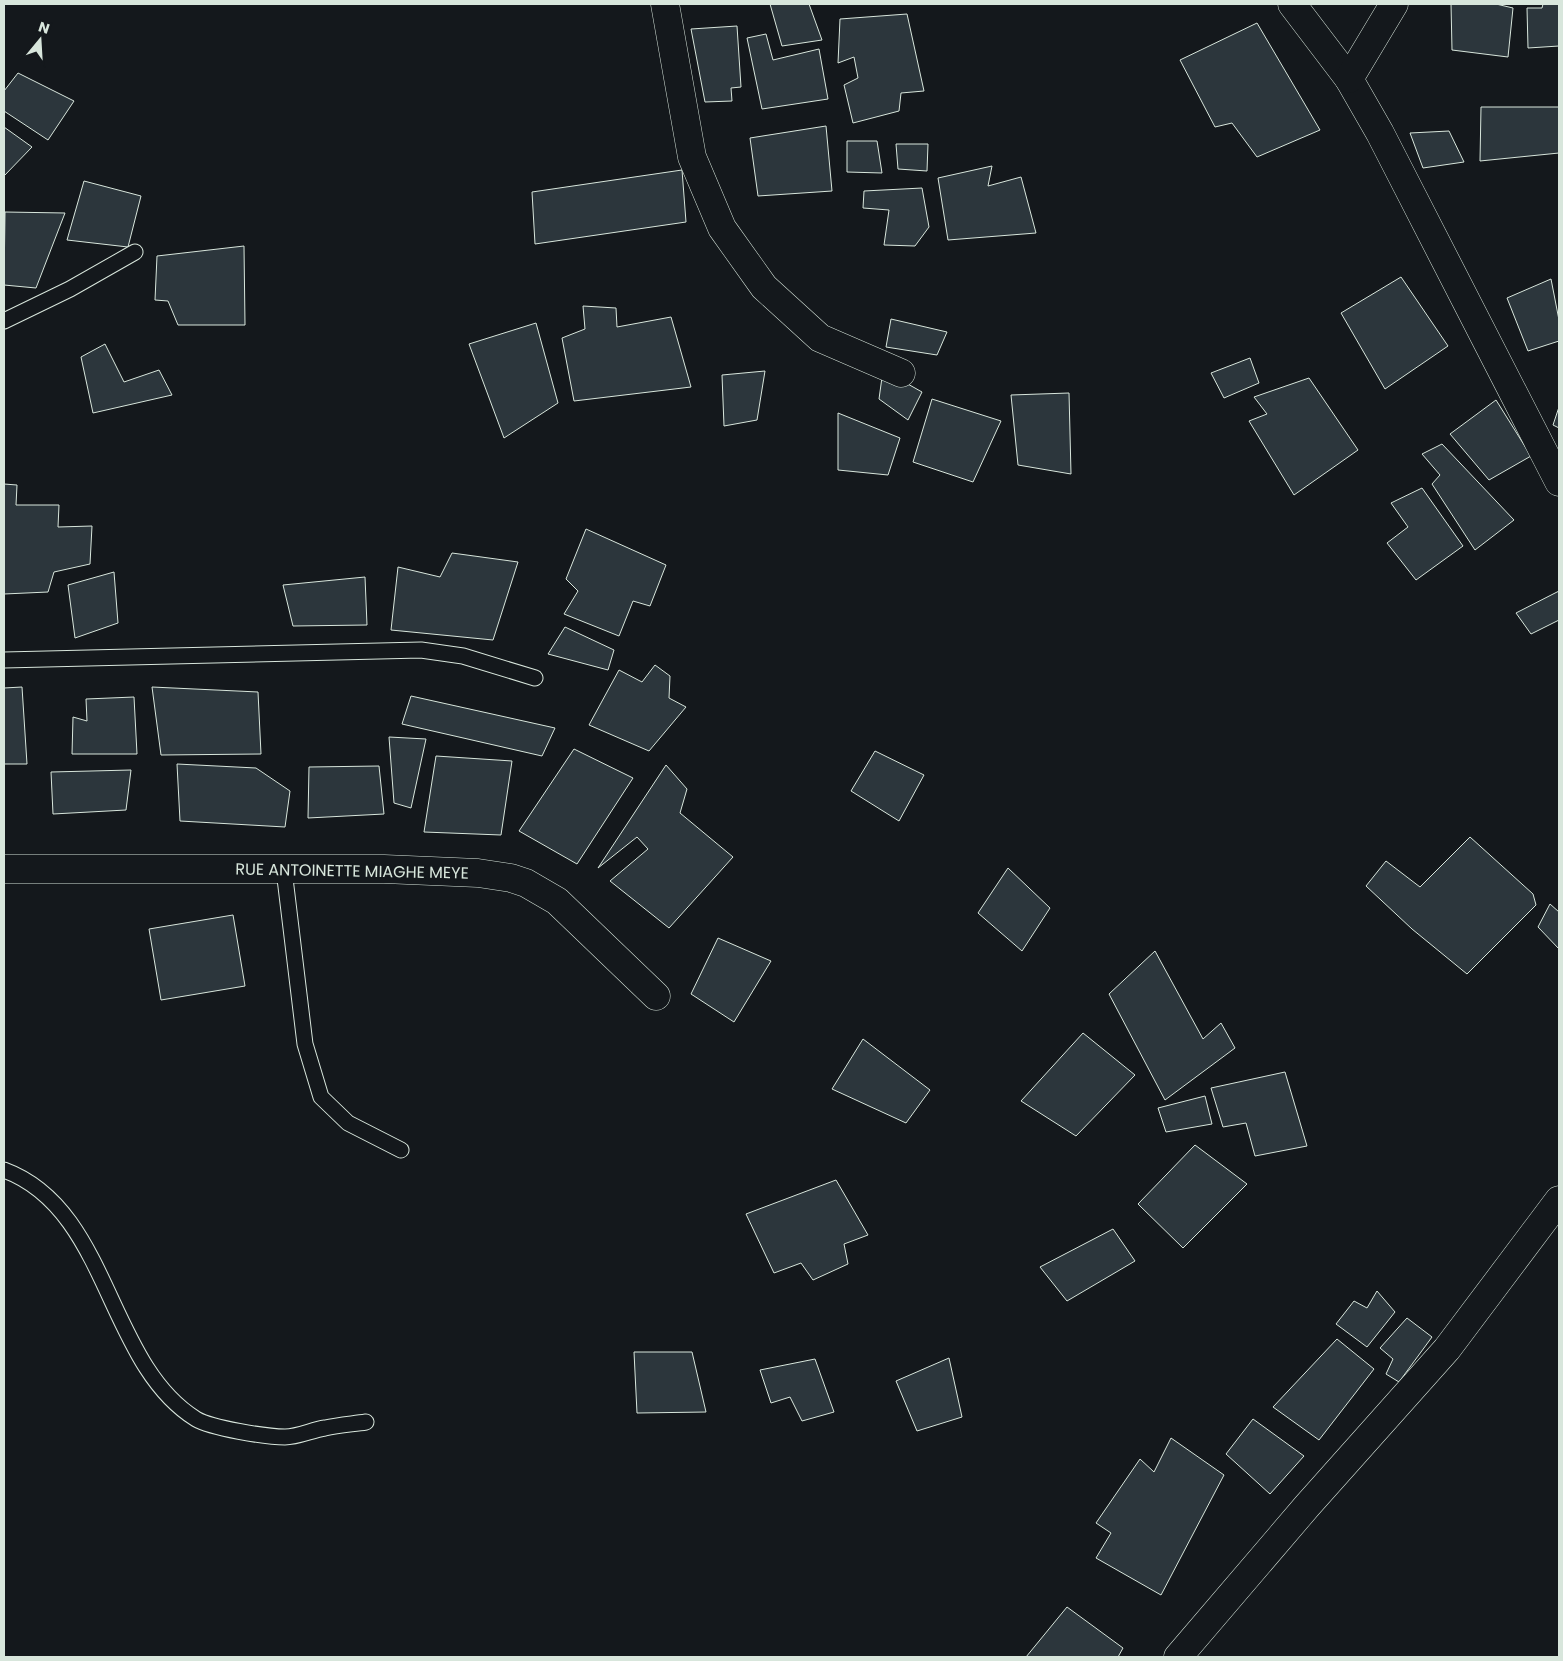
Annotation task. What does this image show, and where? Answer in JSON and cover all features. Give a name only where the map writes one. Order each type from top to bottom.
[{"type":"street","points":[[665,4],[692,157],[722,228],[764,287],[820,338],[901,373]]},
{"type":"street","points":[[1292,4],[1348,79],[1380,133],[1559,482]]},
{"type":"street","points":[[1348,79],[1394,4]]},
{"type":"street","name":"RUE ANTOINETTE MIAGHE MEYE","points":[[4,869],[384,869],[494,875],[526,883],[557,901],[656,996]]},
{"type":"street","points":[[1178,1657],[1307,1506],[1447,1349],[1559,1200]]},
{"type":"lane","points":[[4,321],[70,289],[135,252]]},
{"type":"lane","points":[[4,660],[421,650],[463,656],[535,678]]},
{"type":"lane","points":[[284,870],[306,1044],[321,1097],[348,1123],[401,1150]]},
{"type":"lane","points":[[4,1170],[14,1174],[55,1203],[78,1236],[140,1357],[166,1394],[197,1420],[243,1432],[286,1437],[366,1422]]},
{"type":"building","points":[[770,4],[809,4],[822,40],[782,46]]},
{"type":"building","points":[[1451,4],[1496,4],[1513,8],[1508,57],[1452,50]]},
{"type":"building","points":[[1543,4],[1559,4],[1559,46],[1528,48],[1527,8],[1542,8]]},
{"type":"building","points":[[907,14],[924,91],[901,93],[899,111],[853,123],[844,85],[858,78],[854,57],[838,63],[840,19]]},
{"type":"building","points":[[1257,23],[1320,130],[1257,157],[1232,123],[1215,127],[1180,60]]},
{"type":"building","points":[[737,26],[741,87],[731,88],[732,101],[705,102],[691,29]]},
{"type":"building","points":[[766,34],[773,60],[819,49],[828,99],[762,109],[747,38]]},
{"type":"building","points":[[18,73],[74,101],[48,140],[4,111],[4,91]]},
{"type":"building","points":[[1481,107],[1559,107],[1559,153],[1480,161]]},
{"type":"building","points":[[826,126],[832,191],[758,196],[750,138]]},
{"type":"building","points":[[4,127],[32,147],[4,176]]},
{"type":"building","points":[[1449,131],[1464,162],[1423,168],[1410,133]]},
{"type":"building","points":[[847,141],[877,141],[882,173],[847,172]]},
{"type":"building","points":[[896,144],[928,144],[927,171],[898,169]]},
{"type":"building","points":[[992,166],[988,186],[1021,177],[1036,233],[948,240],[938,178]]},
{"type":"building","points":[[682,170],[686,222],[535,244],[532,192]]},
{"type":"building","points":[[84,181],[141,196],[128,247],[67,240]]},
{"type":"building","points":[[922,188],[929,227],[915,246],[884,245],[889,210],[863,208],[864,191]]},
{"type":"building","points":[[5,212],[65,213],[36,288],[4,285]]},
{"type":"building","points":[[244,246],[245,325],[178,325],[168,301],[155,300],[157,256]]},
{"type":"building","points":[[1401,277],[1448,346],[1385,389],[1341,313]]},
{"type":"building","points":[[1551,279],[1559,320],[1559,341],[1528,351],[1507,298]]},
{"type":"building","points":[[583,306],[616,308],[617,327],[671,317],[691,387],[574,401],[562,338],[585,329]]},
{"type":"building","points":[[891,319],[947,332],[937,355],[886,347]]},
{"type":"building","points":[[536,323],[558,403],[504,438],[469,344]]},
{"type":"building","points":[[105,344],[124,382],[159,370],[172,395],[93,413],[81,357]]},
{"type":"building","points":[[1250,358],[1259,383],[1224,398],[1211,373]]},
{"type":"building","points":[[883,370],[922,392],[908,420],[879,399]]},
{"type":"building","points":[[765,371],[757,420],[724,426],[722,375]]},
{"type":"building","points":[[1309,378],[1358,450],[1294,495],[1249,421],[1267,414],[1254,397]]},
{"type":"building","points":[[1069,393],[1071,474],[1018,465],[1011,395]]},
{"type":"building","points":[[932,399],[1001,421],[973,482],[913,462]]},
{"type":"building","points":[[1496,400],[1531,456],[1489,480],[1450,434]]},
{"type":"building","points":[[1559,407],[1559,428],[1553,425]]},
{"type":"building","points":[[838,413],[900,438],[888,475],[838,470]]},
{"type":"building","points":[[1442,444],[1514,520],[1475,550],[1432,484],[1440,475],[1422,454]]},
{"type":"building","points":[[4,484],[17,485],[16,505],[59,505],[58,527],[92,526],[90,564],[54,572],[48,592],[4,594]]},
{"type":"building","points":[[1422,488],[1463,546],[1416,580],[1387,543],[1408,527],[1391,503]]},
{"type":"building","points":[[586,529],[666,565],[650,606],[633,601],[619,636],[564,614],[578,591],[566,579]]},
{"type":"building","points":[[452,553],[518,562],[493,640],[391,630],[398,567],[440,577]]},
{"type":"building","points":[[114,572],[118,623],[75,638],[68,585]]},
{"type":"building","points":[[365,577],[367,625],[293,626],[283,585]]},
{"type":"building","points":[[1559,591],[1559,620],[1531,634],[1516,613]]},
{"type":"building","points":[[565,627],[614,650],[608,670],[548,654]]},
{"type":"building","points":[[655,665],[670,676],[669,698],[686,707],[649,751],[589,725],[619,670],[642,682]]},
{"type":"building","points":[[22,687],[27,764],[4,764],[4,688]]},
{"type":"building","points":[[152,687],[258,692],[261,754],[161,755]]},
{"type":"building","points":[[411,696],[555,728],[542,756],[402,724]]},
{"type":"building","points":[[134,697],[137,754],[72,754],[73,717],[87,721],[86,699]]},
{"type":"building","points":[[389,737],[426,739],[411,808],[394,803]]},
{"type":"building","points":[[574,749],[633,778],[577,864],[519,831]]},
{"type":"building","points":[[875,751],[924,775],[899,821],[851,791]]},
{"type":"building","points":[[436,756],[512,761],[501,835],[424,832]]},
{"type":"building","points":[[177,764],[256,768],[290,791],[285,827],[180,821]]},
{"type":"building","points":[[666,765],[687,789],[680,813],[733,857],[669,928],[610,881],[648,849],[637,837],[598,868]]},
{"type":"building","points":[[379,766],[384,814],[308,818],[309,767]]},
{"type":"building","points":[[131,770],[126,810],[53,814],[51,772]]},
{"type":"building","points":[[1470,837],[1533,894],[1536,905],[1467,974],[1412,929],[1366,886],[1386,861],[1420,887]]},
{"type":"building","points":[[1008,868],[1050,908],[1022,951],[978,913]]},
{"type":"building","points":[[1550,904],[1559,912],[1559,949],[1538,927]]},
{"type":"building","points":[[233,915],[245,986],[161,1000],[149,929]]},
{"type":"building","points":[[718,938],[771,961],[734,1022],[691,994]]},
{"type":"building","points":[[1155,951],[1203,1039],[1221,1023],[1235,1048],[1165,1100],[1109,994]]},
{"type":"building","points":[[1083,1033],[1135,1075],[1076,1136],[1021,1101]]},
{"type":"building","points":[[863,1039],[930,1090],[906,1123],[832,1089]]},
{"type":"building","points":[[1285,1072],[1307,1146],[1255,1156],[1246,1123],[1223,1127],[1211,1088]]},
{"type":"building","points":[[1205,1096],[1212,1124],[1166,1132],[1158,1108]]},
{"type":"building","points":[[1195,1145],[1247,1184],[1183,1248],[1138,1204]]},
{"type":"building","points":[[836,1180],[868,1235],[844,1244],[848,1264],[813,1280],[801,1263],[774,1273],[746,1214]]},
{"type":"building","points":[[1113,1229],[1135,1261],[1067,1301],[1040,1267]]},
{"type":"building","points":[[1377,1291],[1395,1312],[1367,1347],[1336,1324],[1354,1301],[1367,1308]]},
{"type":"building","points":[[1407,1318],[1432,1337],[1399,1382],[1386,1374],[1393,1359],[1380,1348]]},
{"type":"building","points":[[1337,1339],[1374,1369],[1319,1440],[1273,1407]]},
{"type":"building","points":[[634,1352],[692,1352],[706,1412],[637,1413]]},
{"type":"building","points":[[949,1358],[962,1417],[917,1431],[896,1381]]},
{"type":"building","points":[[815,1359],[834,1412],[802,1421],[790,1397],[771,1403],[760,1370]]},
{"type":"building","points":[[1253,1419],[1304,1456],[1270,1494],[1226,1454]]},
{"type":"building","points":[[1171,1438],[1224,1475],[1161,1595],[1096,1558],[1111,1533],[1096,1523],[1140,1459],[1154,1472]]},
{"type":"building","points":[[1067,1607],[1123,1648],[1118,1657],[1026,1657]]}]
